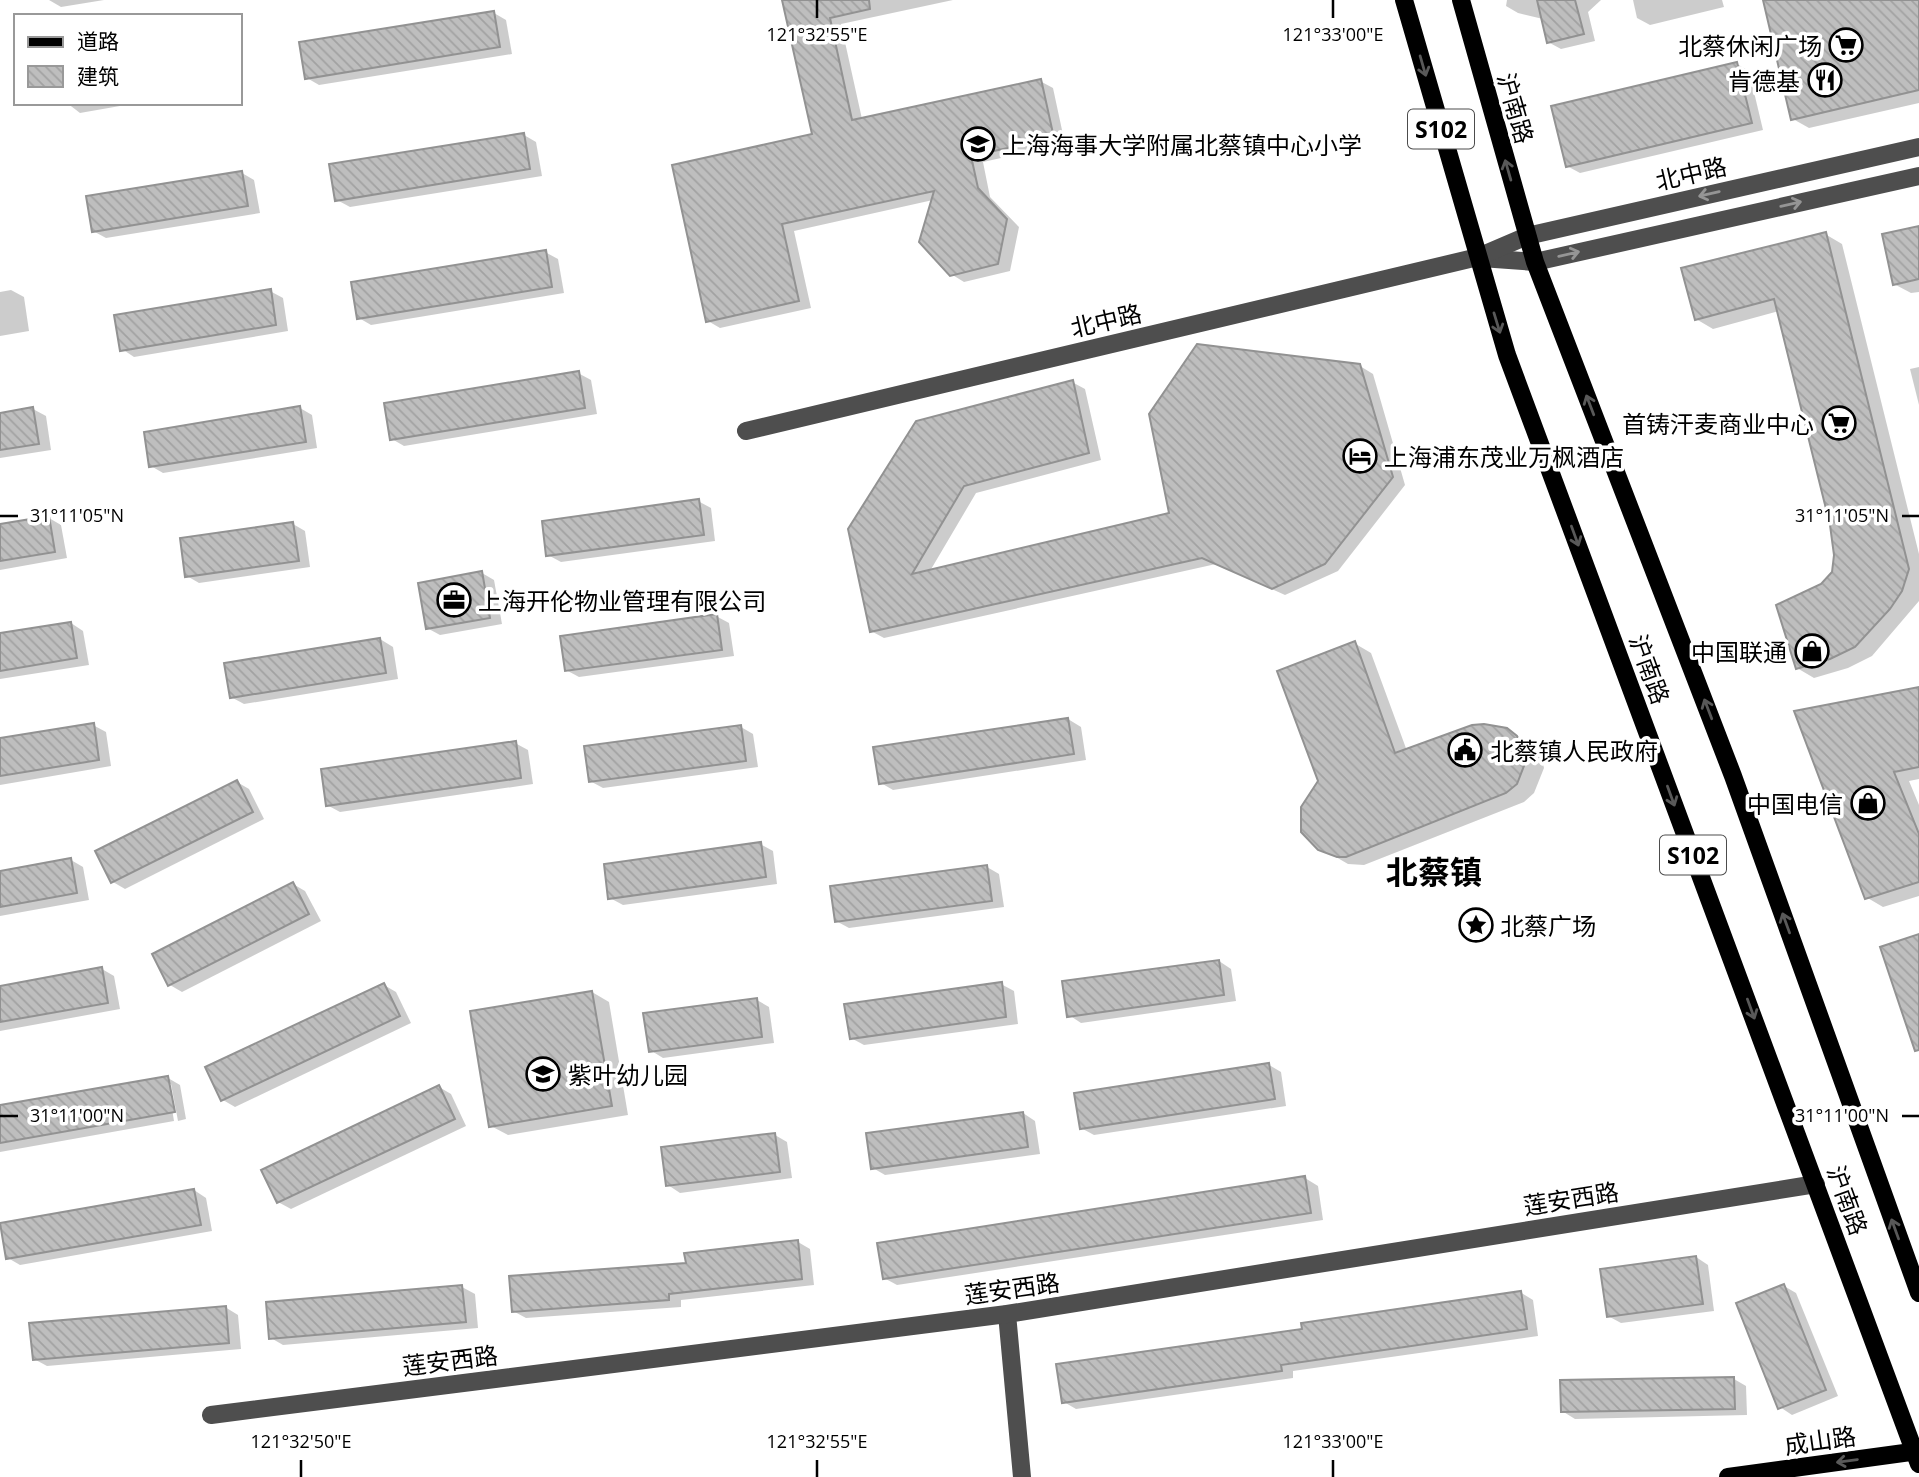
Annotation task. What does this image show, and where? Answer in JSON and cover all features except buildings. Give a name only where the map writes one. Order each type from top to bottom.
[{"type":"main road","name":"沪南路","points":[[1404,0],[1512,368],[1918,1456]]},
{"type":"main road","name":"沪南路","points":[[1461,0],[1535,262],[1734,776],[1919,1293]]},
{"type":"main road","name":"成山路","points":[[1728,1477],[1918,1456]]},
{"type":"street","name":"北中路","points":[[746,430],[1478,257],[1527,236],[1919,147]]},
{"type":"street","name":"北中路","points":[[1478,257],[1535,262],[1919,176]]},
{"type":"street","name":"莲安西路","points":[[211,1415],[1007,1314],[1816,1184]]},
{"type":"street","points":[[1007,1314],[1022,1477]]},
{"type":"place","name":"北蔡休闲广场","points":[[1846,45]]},
{"type":"place","name":"肯德基","points":[[1825,80]]},
{"type":"place","name":"上海海事大学附属北蔡镇中心小学","points":[[978,144]]},
{"type":"place","name":"首铸汗麦商业中心","points":[[1839,423]]},
{"type":"place","name":"上海浦东茂业万枫酒店","points":[[1360,456]]},
{"type":"place","name":"上海开伦物业管理有限公司","points":[[454,600]]},
{"type":"place","name":"中国联通","points":[[1812,651]]},
{"type":"place","name":"北蔡镇人民政府","points":[[1465,750]]},
{"type":"place","name":"中国电信","points":[[1868,803]]},
{"type":"place","name":"北蔡广场","points":[[1476,925]]},
{"type":"place","name":"紫叶幼儿园","points":[[543,1074]]},
{"type":"district","name":"北蔡镇","points":[[1434,871]]}]
